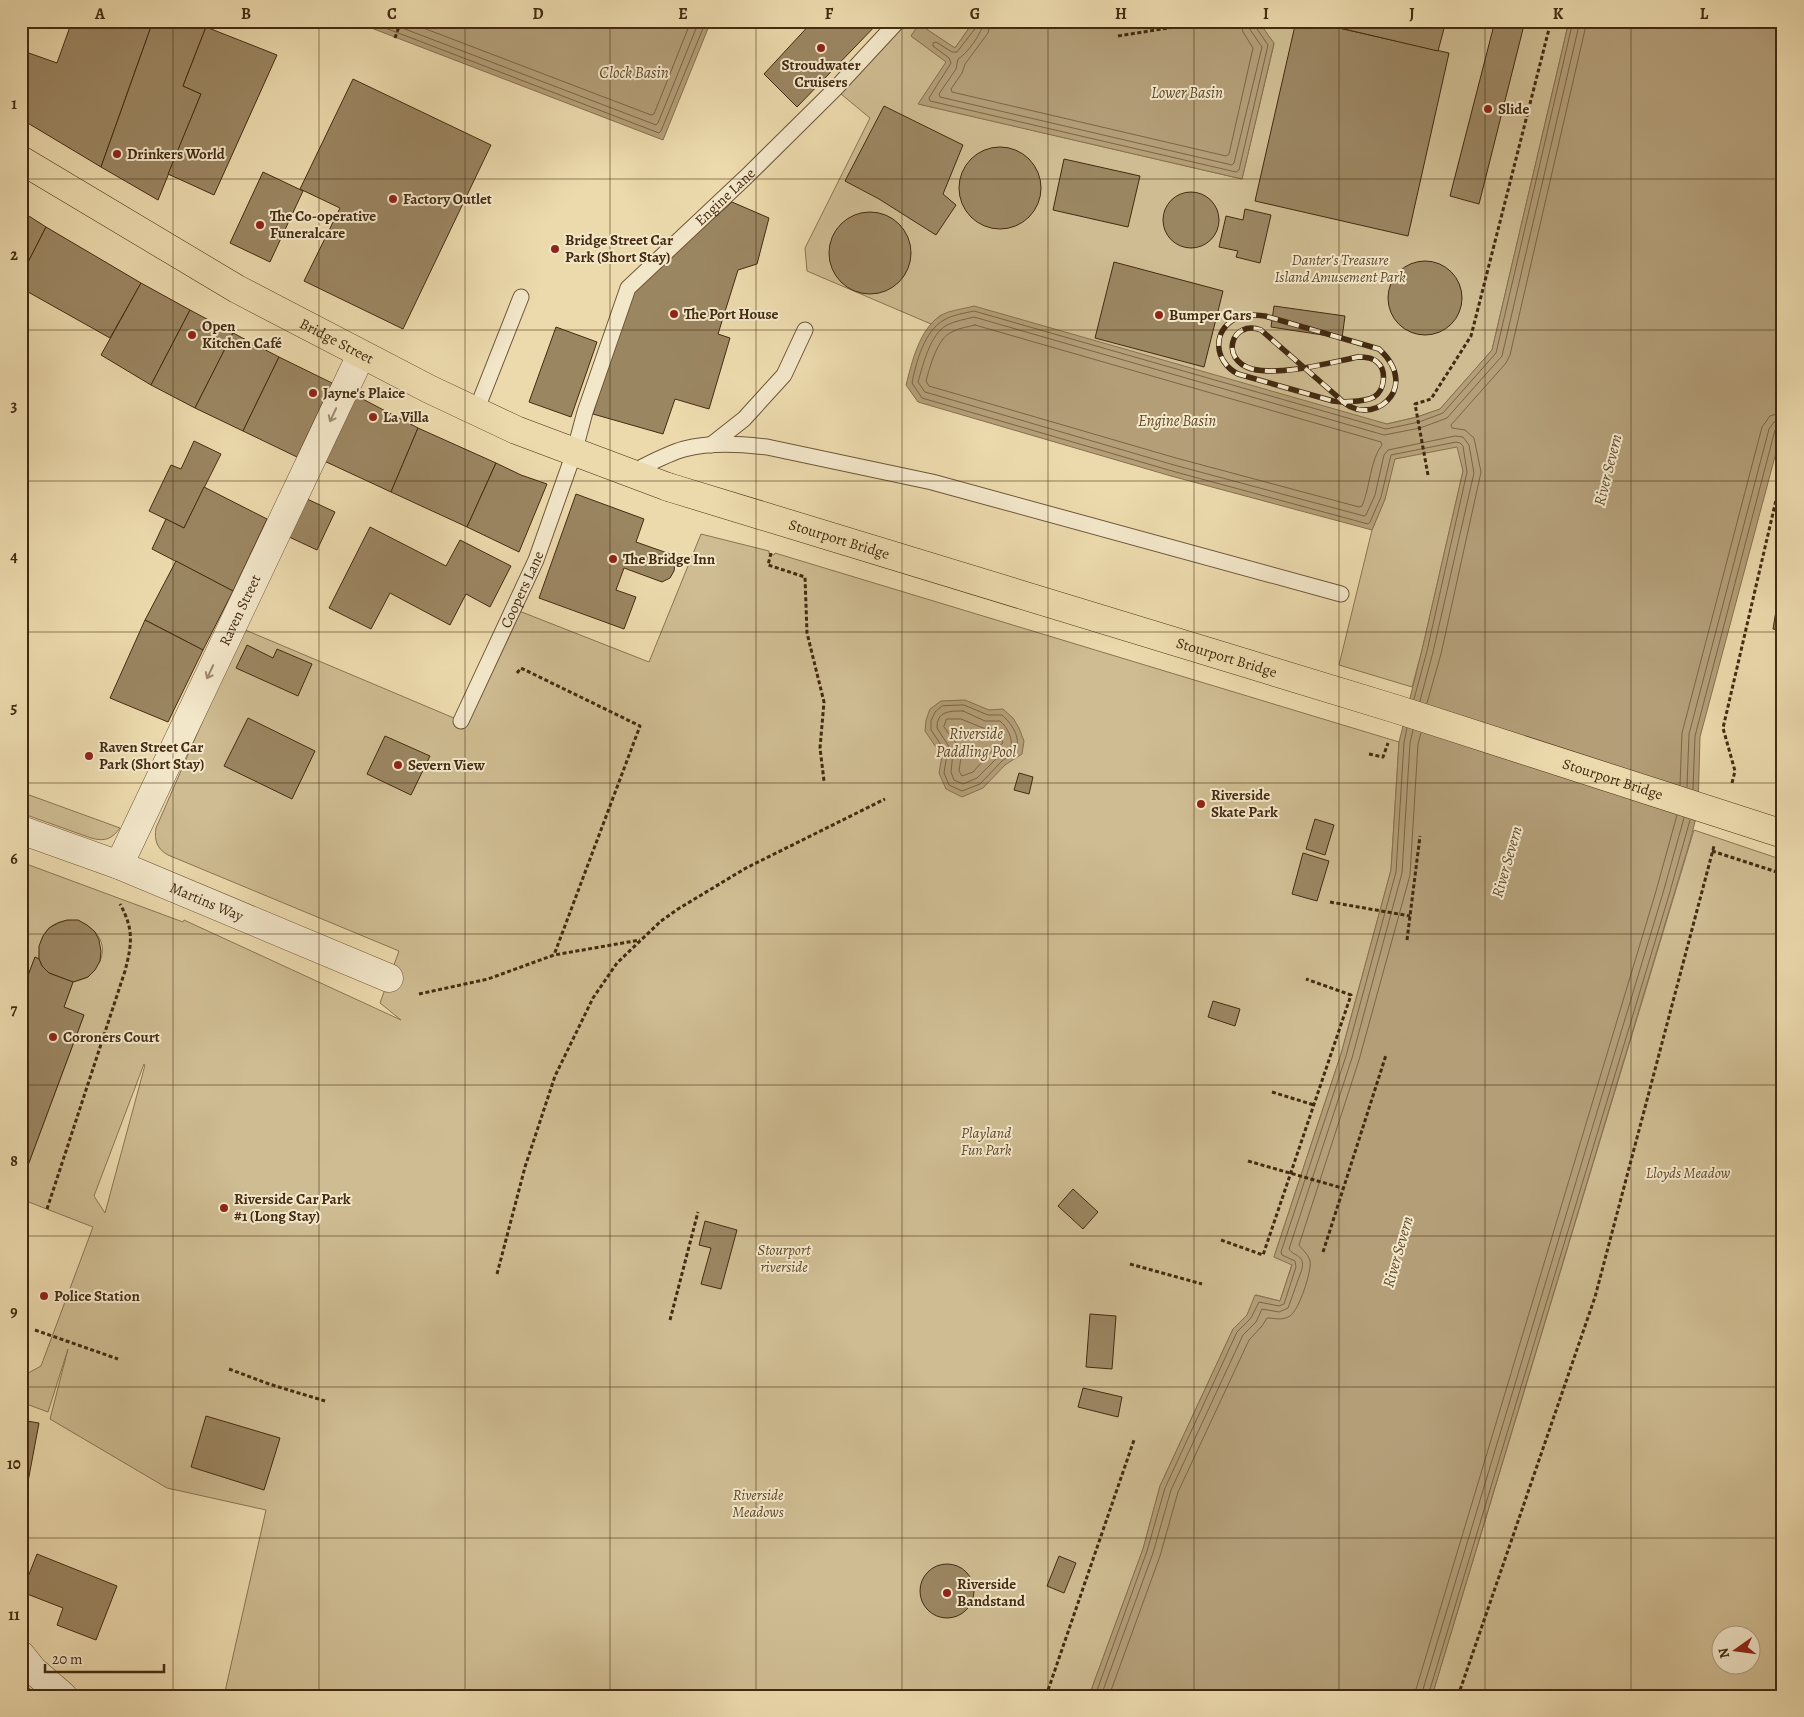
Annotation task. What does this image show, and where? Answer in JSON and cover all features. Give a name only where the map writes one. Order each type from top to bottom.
[{"type":"main road","name":"Bridge Street","points":[[21,160],[237,289],[361,355],[509,427],[629,474],[668,487]]},
{"type":"main road","name":"Stourport Bridge","points":[[668,487],[1396,709],[1783,834]]},
{"type":"street","name":"Raven Street","points":[[119,865],[361,355]]},
{"type":"street","name":"Martins Way","points":[[21,830],[119,865],[389,978]]},
{"type":"street","points":[[21,1655],[33,1670],[64,1696]]},
{"type":"lane","name":"Engine Lane","points":[[574,453],[585,412],[628,288],[836,89],[898,21]]},
{"type":"lane","points":[[476,411],[521,297]]},
{"type":"lane","points":[[711,445],[744,419],[784,375],[805,330]]},
{"type":"lane","points":[[629,474],[685,449],[711,445],[743,444],[767,446],[932,482],[1341,594]]},
{"type":"lane","name":"Coopers Lane","points":[[462,722],[536,560],[574,453]]},
{"type":"lane","points":[[21,1694],[26,1696]]},
{"type":"path","points":[[365,26],[367,21]]},
{"type":"path","points":[[395,38],[401,21]]},
{"type":"path","points":[[1118,36],[1212,21]]},
{"type":"path","points":[[1428,475],[1415,404],[1431,399],[1471,336],[1551,21]]},
{"type":"path","points":[[1730,788],[1735,771],[1723,728],[1783,470]]},
{"type":"path","points":[[771,566],[805,577],[807,633],[824,702],[820,748],[824,780]]},
{"type":"path","points":[[511,676],[516,676],[520,668],[640,726],[554,955]]},
{"type":"path","points":[[1369,754],[1384,757],[1390,738]]},
{"type":"path","points":[[497,1274],[525,1167],[555,1076],[593,998],[617,964],[661,921],[746,868],[885,799]]},
{"type":"path","points":[[1407,940],[1420,836]]},
{"type":"path","points":[[1458,1696],[1595,1297],[1715,842]]},
{"type":"path","points":[[1712,851],[1783,874]]},
{"type":"path","points":[[47,1209],[125,971],[132,941],[126,915],[115,895],[119,865]]},
{"type":"path","points":[[1330,902],[1410,916]]},
{"type":"path","points":[[417,995],[488,979],[554,955],[641,940]]},
{"type":"path","points":[[1221,1240],[1263,1255],[1351,995],[1306,979]]},
{"type":"path","points":[[1323,1252],[1386,1055]]},
{"type":"path","points":[[1272,1092],[1314,1105]]},
{"type":"path","points":[[1248,1161],[1342,1188]]},
{"type":"path","points":[[670,1320],[698,1212]]},
{"type":"path","points":[[1130,1264],[1202,1284]]},
{"type":"path","points":[[35,1330],[118,1359]]},
{"type":"path","points":[[229,1368],[269,1384],[325,1401]]},
{"type":"path","points":[[1046,1696],[1134,1440]]},
{"type":"green space","name":"Danter's Treasure Island Amusement Park","points":[[898,21],[974,21],[955,48],[919,25],[911,36],[947,62],[919,104],[1242,179],[1274,44],[1258,21],[1569,21],[1492,350],[1440,409],[1387,424],[941,315],[931,324],[807,271],[805,248],[870,118],[835,89]]},
{"type":"green space","points":[[1458,446],[1463,471],[1412,687],[1339,665],[1372,530],[1385,499],[1394,459]]},
{"type":"green space","name":"Stourport riverside","points":[[701,534],[769,551],[769,554],[774,555],[775,553],[1399,742],[1391,870],[1341,1054],[1274,1257],[1292,1264],[1280,1301],[1256,1295],[1247,1315],[1233,1329],[1160,1486],[1143,1549],[1089,1696],[224,1696],[266,1510],[167,1488],[50,1419],[68,1349],[48,1412],[21,1402],[21,1377],[41,1366],[93,1227],[21,1199],[21,1184],[84,1015],[64,1007],[73,982],[88,977],[99,962],[102,951],[101,942],[97,934],[82,923],[63,921],[53,925],[43,936],[40,944],[39,959],[35,957],[21,994],[21,862],[183,922],[184,920],[401,1020],[380,1003],[399,951],[168,855],[157,844],[156,828],[243,629],[461,721],[514,609],[649,662]],"holes":[[[145,1065],[105,1213],[94,1196]]]},
{"type":"green space","points":[[21,792],[120,828],[108,839],[96,839],[21,813]]},
{"type":"green space","name":"Lloyds Meadow","points":[[1694,830],[1783,860],[1783,1696],[1432,1696]]},
{"type":"water","name":"Clock Basin","points":[[353,21],[711,21],[663,140]]},
{"type":"water","name":"Lower Basin","points":[[974,21],[1258,21],[1274,43],[1242,179],[918,104],[946,62],[911,36],[919,24],[955,48]]},
{"type":"water","points":[[1569,21],[1783,21],[1783,420],[1777,449],[1700,737],[1698,810],[1690,841],[1432,1696],[1089,1696],[1143,1549],[1160,1486],[1233,1329],[1247,1315],[1255,1295],[1280,1301],[1292,1265],[1274,1257],[1341,1054],[1391,870],[1399,742],[1463,471],[1457,447],[1395,459],[1385,499],[1372,530],[1171,476],[918,402],[906,385],[911,366],[917,347],[933,322],[948,312],[974,306],[1387,424],[1440,409],[1492,350]]},
{"type":"water","name":"Riverside Paddling Pool","points":[[965,700],[989,710],[1003,709],[1013,718],[1024,741],[1022,754],[1005,765],[983,788],[962,797],[946,789],[939,773],[942,756],[925,731],[930,709],[941,701]]},
{"type":"building","points":[[72,21],[153,21],[101,167],[21,119],[21,68],[26,52],[57,63]]},
{"type":"building","points":[[153,21],[193,21],[206,27],[183,86],[201,94],[158,200],[101,167]]},
{"type":"building","name":"Stroudwater Cruisers","points":[[813,21],[880,21],[797,107],[764,74]]},
{"type":"building","points":[[1296,21],[1308,21],[1449,53],[1408,236],[1255,201]]},
{"type":"building","points":[[1310,21],[1446,21],[1438,51]]},
{"type":"building","name":"Slide","points":[[1495,21],[1525,21],[1479,204],[1450,196]]},
{"type":"building","points":[[206,27],[277,55],[214,195],[168,174],[201,94],[183,86]]},
{"type":"building","points":[[21,41],[28,43],[21,68]]},
{"type":"building","name":"Factory Outlet","points":[[353,79],[491,145],[403,329],[304,281],[340,208],[300,189]]},
{"type":"building","points":[[884,106],[963,145],[943,194],[956,205],[936,235],[879,199],[845,181]]},
{"type":"building","points":[[992,147],[1008,147],[1023,154],[1034,165],[1041,180],[1038,204],[1029,217],[1008,229],[992,229],[977,222],[966,211],[959,196],[959,180],[966,165],[977,154]]},
{"type":"building","points":[[1064,159],[1140,176],[1128,227],[1053,210]]},
{"type":"building","points":[[263,172],[303,191],[270,262],[230,243]]},
{"type":"building","points":[[1191,192],[1202,194],[1211,200],[1217,209],[1219,220],[1217,231],[1211,240],[1202,246],[1191,248],[1180,246],[1171,240],[1165,231],[1163,220],[1165,209],[1171,200],[1180,194]]},
{"type":"building","name":"The Port House","points":[[732,202],[769,218],[757,264],[738,270],[718,334],[730,338],[709,409],[675,399],[663,434],[593,414],[630,294]]},
{"type":"building","points":[[1245,209],[1271,215],[1260,263],[1236,257],[1238,251],[1219,247],[1226,216],[1243,220]]},
{"type":"building","points":[[21,211],[46,227],[21,276]]},
{"type":"building","points":[[862,212],[878,212],[893,219],[904,230],[911,245],[908,269],[899,282],[878,294],[862,294],[847,287],[836,276],[829,261],[829,245],[836,230],[847,219]]},
{"type":"building","points":[[46,227],[141,283],[110,338],[21,288],[21,276]]},
{"type":"building","points":[[1425,261],[1446,267],[1456,277],[1462,298],[1456,319],[1446,329],[1425,335],[1404,329],[1394,319],[1388,298],[1394,277],[1404,267]]},
{"type":"building","name":"Bumper Cars","points":[[1114,262],[1223,291],[1204,367],[1095,338]]},
{"type":"building","points":[[141,283],[190,310],[151,385],[101,355]]},
{"type":"building","points":[[1274,306],[1345,316],[1342,338],[1271,327]]},
{"type":"building","points":[[190,310],[233,333],[195,408],[151,385]]},
{"type":"building","points":[[556,327],[597,342],[571,417],[529,402]]},
{"type":"building","points":[[233,333],[279,357],[243,431],[195,408]]},
{"type":"building","points":[[279,357],[332,383],[297,457],[243,431]]},
{"type":"building","points":[[353,394],[418,428],[391,492],[322,460]]},
{"type":"building","points":[[418,428],[496,463],[467,527],[391,492]]},
{"type":"building","points":[[194,441],[221,454],[184,528],[149,511],[171,465],[181,469]]},
{"type":"building","points":[[496,463],[521,475],[547,484],[519,552],[467,527]]},
{"type":"building","points":[[204,487],[267,519],[233,591],[152,549],[166,519],[184,528]]},
{"type":"building","name":"The Bridge Inn","points":[[576,494],[644,519],[636,542],[673,555],[674,571],[670,578],[662,582],[624,568],[616,590],[636,597],[624,629],[539,598]]},
{"type":"building","points":[[305,498],[335,512],[317,550],[287,536]]},
{"type":"building","points":[[370,527],[446,566],[460,540],[511,566],[490,607],[466,594],[450,625],[390,593],[371,629],[329,608]]},
{"type":"building","points":[[176,561],[233,591],[203,650],[145,620]]},
{"type":"building","points":[[1783,568],[1783,631],[1773,629]]},
{"type":"building","points":[[145,620],[203,650],[168,722],[110,698]]},
{"type":"building","points":[[247,645],[273,658],[277,649],[312,664],[298,696],[236,668]]},
{"type":"building","points":[[248,718],[315,751],[292,799],[224,766]]},
{"type":"building","name":"Severn View","points":[[385,736],[430,756],[411,795],[367,774]]},
{"type":"building","points":[[1019,773],[1033,777],[1029,794],[1014,790]]},
{"type":"building","points":[[1315,819],[1334,825],[1325,855],[1306,849]]},
{"type":"building","points":[[1303,853],[1329,861],[1317,901],[1292,894]]},
{"type":"building","points":[[67,920],[78,920],[95,932],[101,951],[100,961],[95,970],[88,977],[73,982],[49,973],[42,966],[39,959],[39,946],[43,936],[49,928]]},
{"type":"building","points":[[35,957],[39,959],[42,966],[49,973],[73,982],[64,1007],[84,1015],[21,1184],[21,994]]},
{"type":"building","points":[[1213,1001],[1240,1009],[1235,1026],[1208,1017]]},
{"type":"building","points":[[1073,1189],[1098,1212],[1083,1229],[1058,1206]]},
{"type":"building","points":[[705,1221],[737,1230],[721,1289],[701,1284],[711,1248],[699,1245]]},
{"type":"building","points":[[1090,1314],[1116,1316],[1112,1369],[1086,1367]]},
{"type":"building","points":[[1083,1388],[1122,1397],[1118,1417],[1078,1407]]},
{"type":"building","points":[[206,1416],[280,1438],[264,1490],[191,1467]]},
{"type":"building","points":[[21,1420],[39,1423],[24,1503],[21,1502]]},
{"type":"building","points":[[37,1554],[117,1586],[96,1640],[57,1625],[63,1608],[22,1592]]},
{"type":"building","points":[[1059,1556],[1076,1563],[1064,1593],[1047,1586]]},
{"type":"building","name":"Riverside Bandstand","points":[[942,1564],[952,1564],[962,1568],[970,1576],[974,1591],[970,1606],[962,1614],[952,1618],[942,1618],[932,1614],[924,1606],[920,1596],[920,1586],[924,1576],[932,1568]]},
{"type":"railway","points":[[1342,402],[1238,374],[1230,369],[1220,354],[1220,338],[1223,330],[1229,323],[1240,317],[1251,315],[1265,316],[1379,349],[1391,364],[1396,379],[1394,391],[1387,401],[1376,408],[1364,410],[1351,407],[1339,398],[1261,330],[1251,328],[1242,330],[1236,335],[1232,350],[1235,358],[1252,369],[1264,371],[1291,370],[1305,368],[1358,357],[1375,360],[1380,366],[1383,375],[1381,390],[1378,394],[1367,400],[1359,401],[1346,402],[1342,402]]},
{"type":"place","name":"Stroudwater Cruisers","points":[[821,48]]},
{"type":"place","name":"Slide","points":[[1488,109]]},
{"type":"place","name":"Drinkers World","points":[[117,154]]},
{"type":"place","name":"Factory Outlet","points":[[393,199]]},
{"type":"place","name":"The Co-operative Funeralcare","points":[[260,225]]},
{"type":"place","name":"Bridge Street Car Park (Short Stay)","points":[[555,249]]},
{"type":"place","name":"The Port House","points":[[674,314]]},
{"type":"place","name":"Bumper Cars","points":[[1159,315]]},
{"type":"place","name":"Open Kitchen Café","points":[[192,335]]},
{"type":"place","name":"Jayne's Plaice","points":[[313,393]]},
{"type":"place","name":"La Villa","points":[[373,417]]},
{"type":"place","name":"The Bridge Inn","points":[[613,559]]},
{"type":"place","name":"Raven Street Car Park (Short Stay)","points":[[89,756]]},
{"type":"place","name":"Severn View","points":[[398,765]]},
{"type":"place","name":"Riverside Skate Park","points":[[1201,804]]},
{"type":"place","name":"Coroners Court","points":[[53,1037]]},
{"type":"place","name":"Riverside Car Park #1 (Long Stay)","points":[[224,1208]]},
{"type":"place","name":"Police Station","points":[[44,1296]]},
{"type":"place","name":"Riverside Bandstand","points":[[947,1593]]},
{"type":"water label","name":"Engine Basin","points":[[1177,421]]},
{"type":"water label","name":"River Severn","points":[[1608,470]]},
{"type":"water label","name":"River Severn","points":[[1507,862]]},
{"type":"water label","name":"River Severn","points":[[1398,1252]]},
{"type":"park label","name":"Playland Fun Park","points":[[986,1142]]},
{"type":"park label","name":"Riverside Meadows","points":[[758,1504]]}]
